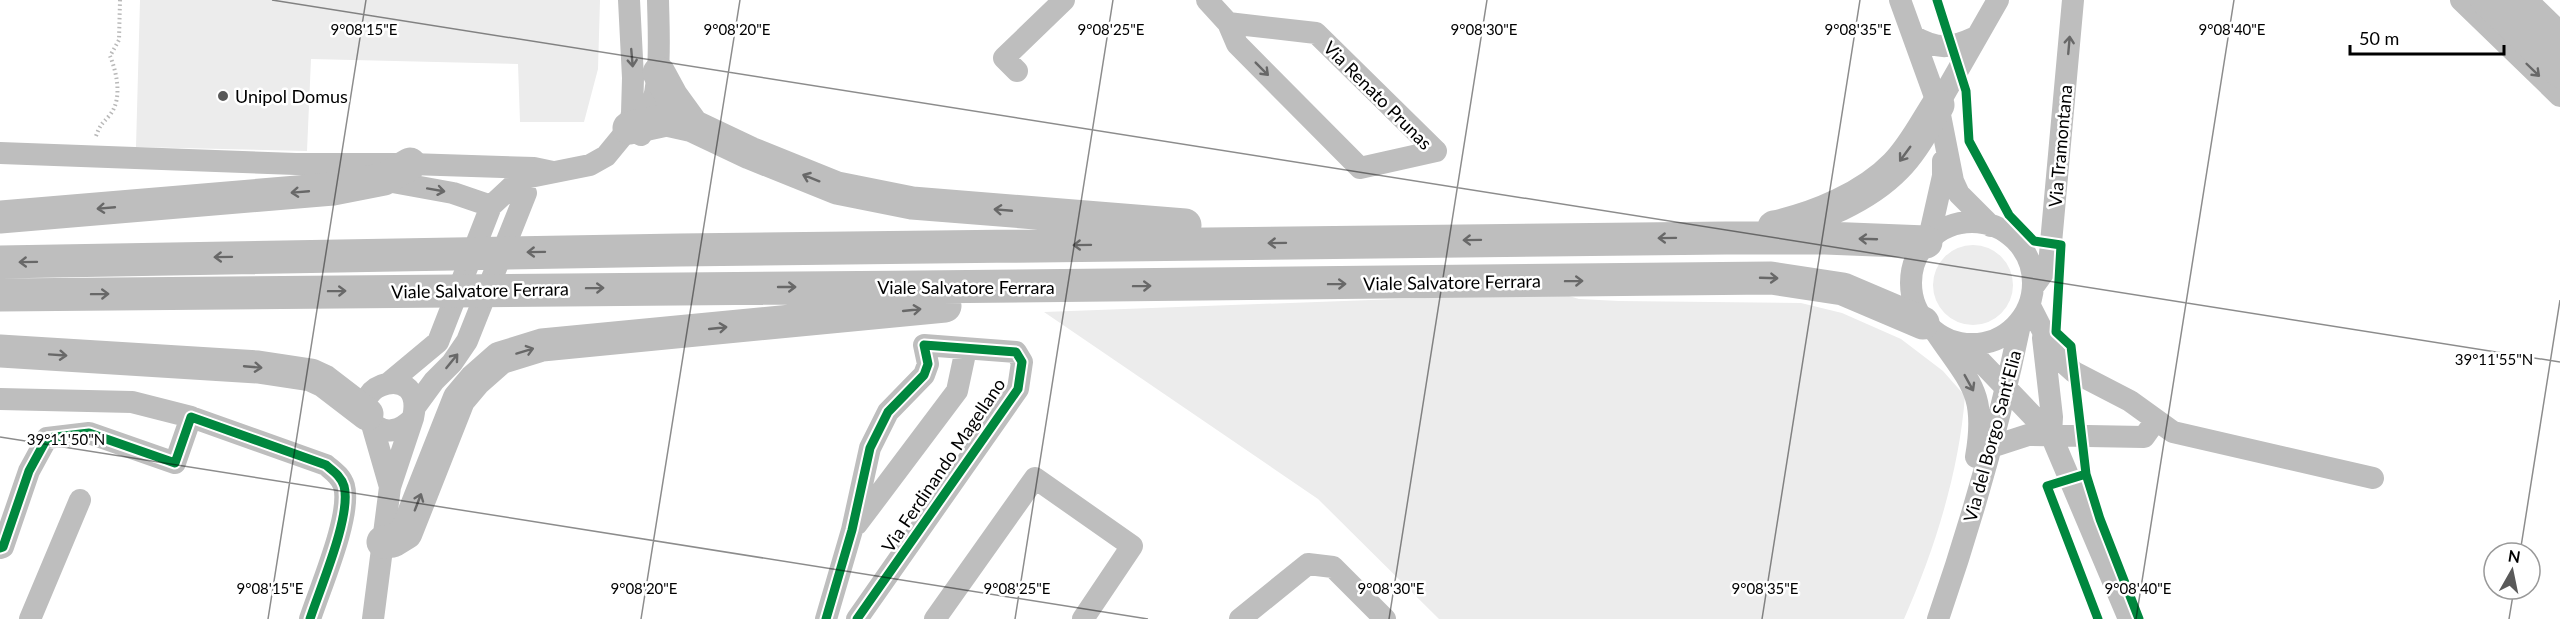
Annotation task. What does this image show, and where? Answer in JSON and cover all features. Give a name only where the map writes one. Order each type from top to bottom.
[{"type":"highway","points":[[659,73],[672,97],[693,126]]},
{"type":"highway","points":[[1726,238],[1791,224],[1834,209],[1896,166],[1938,105]]},
{"type":"highway","points":[[638,126],[666,120],[693,126],[750,153],[837,188],[872,196],[912,202],[1197,226],[1223,243]]},
{"type":"highway","points":[[0,217],[333,189],[379,180],[410,164]]},
{"type":"highway","name":"Viale Salvatore Ferrara","points":[[0,262],[1223,243],[1726,238],[1927,240]]},
{"type":"highway","name":"Viale Salvatore Ferrara","points":[[0,295],[687,287],[1063,288],[1771,278],[1843,289],[1930,329]]},
{"type":"highway","points":[[383,542],[393,541],[406,533],[459,399],[475,380],[500,358],[542,345],[1041,297],[1063,288]]},
{"type":"highway","points":[[0,351],[258,367],[310,375],[324,381],[369,417]]},
{"type":"main road","points":[[2485,0],[2560,73]]},
{"type":"main road","points":[[2521,0],[2560,38]]},
{"type":"street","points":[[0,153],[296,164],[410,164],[515,179],[536,189],[576,184],[597,178],[620,163],[635,147],[638,126],[632,114],[633,78],[629,0]]},
{"type":"street","points":[[390,487],[369,417],[366,403],[369,394],[377,386],[390,382],[438,342],[491,206],[515,179],[590,165],[606,156],[650,118],[659,73],[658,0]]},
{"type":"street","points":[[1017,71],[1004,58],[1064,0]]},
{"type":"street","name":"Via Renato Prunas","points":[[1207,0],[1228,23],[1237,44],[1360,168],[1436,151],[1316,33],[1228,23]]},
{"type":"street","points":[[1900,0],[1938,105],[1953,181],[1959,194],[1991,226]]},
{"type":"street","points":[[1938,105],[1998,0]]},
{"type":"street","name":"Via Tramontana","points":[[2029,302],[2049,265],[2073,0]]},
{"type":"street","points":[[2461,0],[2560,96]]},
{"type":"street","points":[[2539,0],[2560,20]]},
{"type":"street","points":[[1913,36],[1926,44],[1943,48],[1960,45],[1976,37]]},
{"type":"street","points":[[1944,141],[1943,176],[1927,240],[1912,268],[1911,297],[1916,312],[1930,329],[1964,344],[2051,435],[2129,619]]},
{"type":"street","points":[[296,164],[453,193],[491,206]]},
{"type":"street","points":[[369,417],[379,428],[390,431],[404,427],[434,381],[452,363],[467,341],[515,179]]},
{"type":"street","points":[[1927,240],[1940,230],[1955,224],[1976,222],[1991,226],[2013,237],[2025,250],[2031,266],[2029,302],[2012,330],[1999,337],[1964,344]]},
{"type":"street","points":[[2029,302],[2055,355],[2074,372],[2130,401],[2173,432],[2373,478]]},
{"type":"street","name":"Via del Borgo Sant'Elia","points":[[1938,619],[1962,551],[2029,302]]},
{"type":"street","name":"Via del Borgo Sant'Elia","points":[[1930,329],[1972,385],[1981,413],[1962,551]]},
{"type":"street","points":[[2042,330],[2052,417],[2051,435]]},
{"type":"street","name":"Via Ferdinando Magellano","points":[[825,619],[852,530],[870,447],[888,412],[924,375],[927,364],[924,345],[1016,352],[1022,362],[1018,389],[857,619]]},
{"type":"street","points":[[852,530],[957,391],[966,349]]},
{"type":"street","points":[[373,619],[390,487],[414,412],[412,394],[401,384],[390,382]]},
{"type":"street","points":[[0,399],[132,402],[191,417],[326,465],[338,474],[344,486],[345,513],[310,619]]},
{"type":"street","points":[[0,548],[3,547],[28,471],[47,438],[89,433],[175,463],[191,417]]},
{"type":"street","points":[[1991,447],[2028,435],[2144,437],[2156,420]]},
{"type":"street","points":[[935,619],[1035,478],[1132,546],[1083,619]]},
{"type":"street","points":[[30,619],[80,500]]},
{"type":"street","points":[[1240,619],[1308,564],[1333,567],[1385,619]]},
{"type":"path","points":[[92,146],[101,123],[114,107],[117,73],[110,56],[118,40],[120,0]]},
{"type":"shaded area","name":"Unipol Domus","points":[[140,0],[600,0],[598,69],[584,122],[520,122],[518,64],[311,59],[307,151],[136,147]]},
{"type":"shaded area","points":[[1973,245],[1988,248],[2001,257],[2010,270],[2013,285],[2010,300],[2001,313],[1988,322],[1973,325],[1958,322],[1945,313],[1936,300],[1933,285],[1936,270],[1945,257],[1958,248]]},
{"type":"shaded area","points":[[1559,293],[1579,299],[1619,301],[1801,303],[1842,313],[1901,339],[1943,371],[1965,396],[1962,425],[1944,510],[1926,565],[1904,619],[1439,619],[1318,499],[1044,312]]},
{"type":"cycle path","points":[[1937,0],[1966,91],[1969,141],[2009,215],[2034,241],[2061,245],[2056,332],[2071,346],[2086,474],[2100,519],[2139,619]]},
{"type":"cycle path","points":[[826,619],[852,530],[870,448],[888,412],[924,375],[928,364],[924,345],[1016,352],[1022,362],[1018,389],[857,619]]},
{"type":"cycle path","points":[[0,548],[3,547],[29,471],[47,438],[89,433],[175,463],[191,417],[326,465],[341,479],[345,499],[343,515],[334,552],[310,619]]},
{"type":"cycle path","points":[[2086,474],[2047,486],[2098,619]]},
{"type":"place","name":"Unipol Domus","points":[[223,96]]}]
